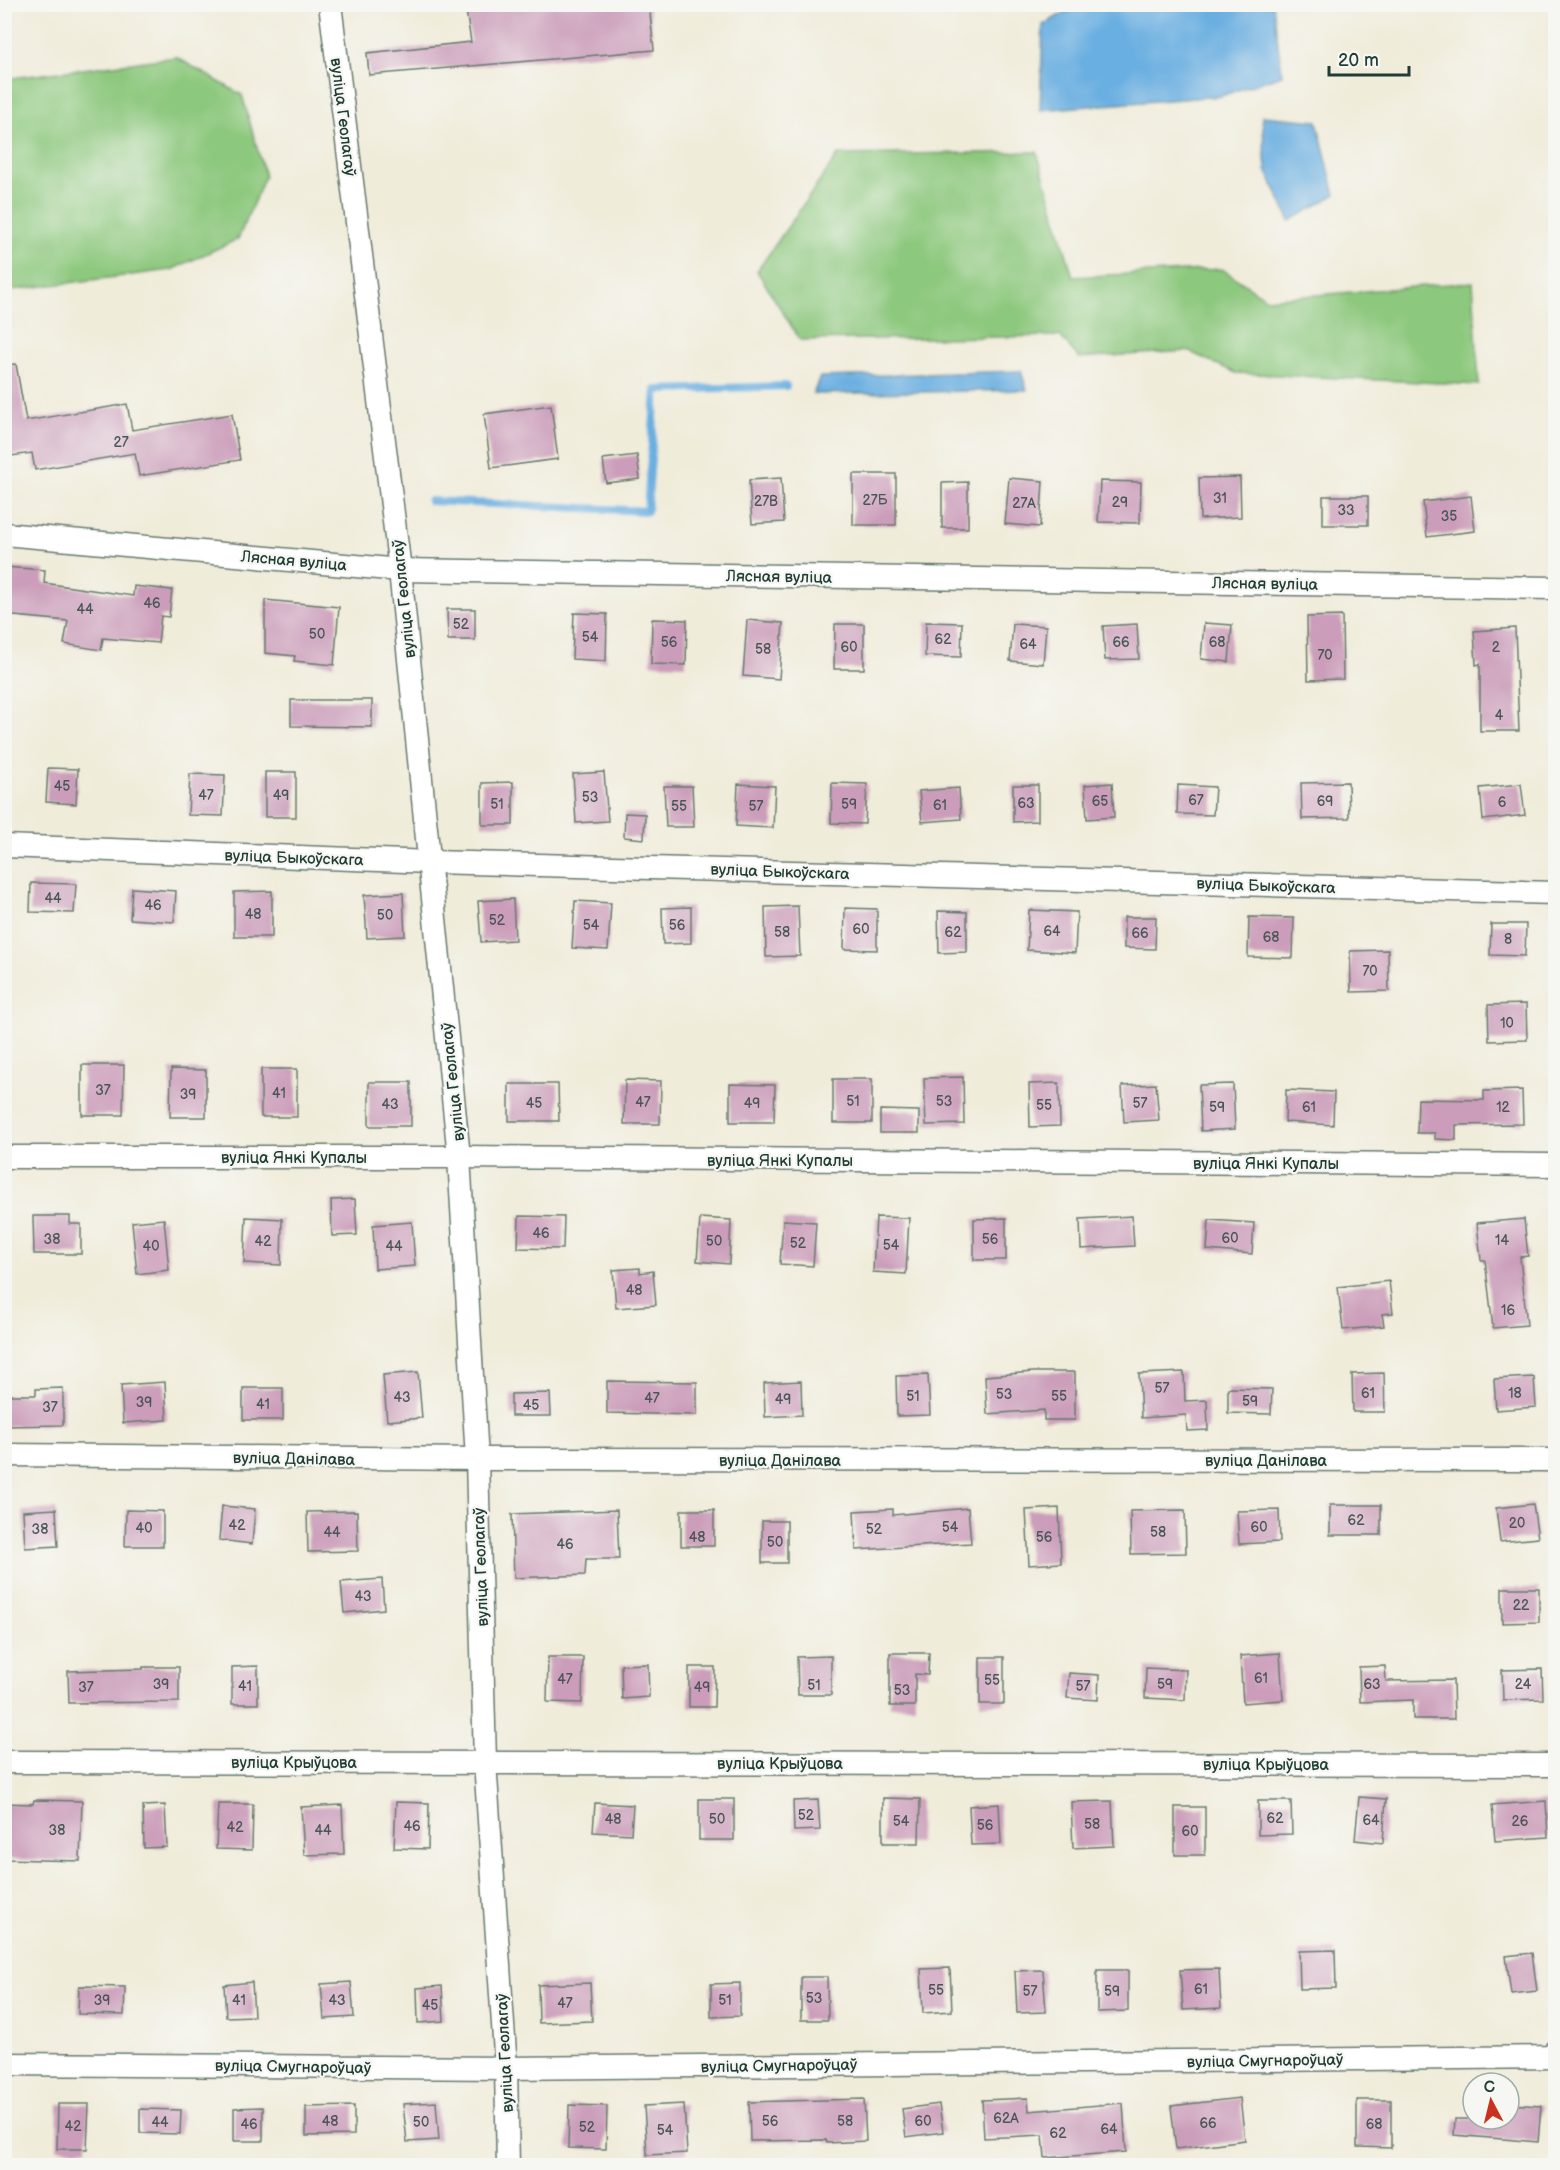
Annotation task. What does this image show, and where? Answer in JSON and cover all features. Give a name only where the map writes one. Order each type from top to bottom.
[{"type":"street","name":"вуліца Геолагаў","points":[[330,4],[400,570],[459,1157],[477,1460],[485,1762],[506,2068],[508,2166]]},
{"type":"street","name":"Лясная вуліца","points":[[4,534],[400,570],[1556,588]]},
{"type":"street","name":"вуліца Быкоўскага","points":[[4,846],[431,862],[1556,893]]},
{"type":"street","name":"вуліца Янкі Купалы","points":[[4,1157],[459,1157],[1556,1165]]},
{"type":"street","name":"вуліца Данілава","points":[[4,1455],[477,1460],[1556,1460]]},
{"type":"street","name":"вуліца Крыўцова","points":[[4,1762],[1556,1765]]},
{"type":"street","name":"вуліца Смугнароўцаў","points":[[4,2064],[506,2068],[1554,2054]]},
{"type":"green space","points":[[176,57],[242,95],[265,176],[238,239],[171,270],[5,291],[5,79]]},
{"type":"green space","points":[[1037,152],[1073,277],[1222,269],[1267,299],[1473,282],[1479,385],[1236,373],[1188,351],[1079,358],[1060,336],[800,340],[757,271],[838,155]]},
{"type":"water","points":[[1079,4],[1273,5],[1282,75],[1221,96],[1040,110],[1043,25]]},
{"type":"water","points":[[1262,116],[1317,121],[1335,195],[1290,221],[1266,170]]},
{"type":"water","points":[[1021,371],[1027,390],[813,394],[820,377]]},
{"type":"building","points":[[465,4],[649,4],[654,50],[369,75],[367,53],[471,42]]},
{"type":"building","points":[[16,364],[26,421],[127,404],[132,430],[232,414],[240,460],[139,476],[135,453],[35,470],[32,453],[4,457],[4,365]]},
{"type":"building","points":[[551,405],[558,459],[491,468],[484,414]]},
{"type":"building","points":[[637,455],[640,479],[606,483],[603,459]]},
{"type":"building","points":[[853,474],[896,474],[896,525],[853,525]]},
{"type":"building","points":[[1240,477],[1241,517],[1200,519],[1199,478]]},
{"type":"building","points":[[781,478],[784,522],[752,524],[749,480]]},
{"type":"building","points":[[1009,478],[1043,481],[1040,527],[1005,524]]},
{"type":"building","points":[[1100,481],[1141,482],[1140,523],[1098,522]]},
{"type":"building","points":[[968,482],[968,528],[942,528],[942,483]]},
{"type":"building","points":[[1323,496],[1368,496],[1368,525],[1323,525]]},
{"type":"building","points":[[1471,496],[1475,531],[1427,537],[1423,502]]},
{"type":"building","points":[[4,567],[45,570],[44,583],[133,596],[134,586],[172,590],[169,617],[161,616],[158,643],[103,638],[101,650],[64,644],[68,621],[4,615],[6,589],[4,589]]},
{"type":"building","points":[[265,600],[339,607],[334,665],[294,661],[295,656],[265,653]]},
{"type":"building","points":[[447,609],[475,609],[475,640],[448,640]]},
{"type":"building","points":[[574,613],[607,614],[606,661],[572,659]]},
{"type":"building","points":[[1342,616],[1343,679],[1308,680],[1307,617]]},
{"type":"building","points":[[652,619],[687,620],[686,665],[651,664]]},
{"type":"building","points":[[747,620],[783,623],[779,679],[743,676]]},
{"type":"building","points":[[926,622],[962,623],[961,657],[925,656]]},
{"type":"building","points":[[1204,623],[1232,625],[1229,662],[1201,659]]},
{"type":"building","points":[[835,624],[864,624],[864,669],[834,669]]},
{"type":"building","points":[[1013,624],[1046,626],[1043,664],[1010,661]]},
{"type":"building","points":[[1137,624],[1139,659],[1105,660],[1103,626]]},
{"type":"building","points":[[1515,628],[1519,731],[1480,731],[1480,664],[1476,665],[1474,631]]},
{"type":"building","points":[[291,700],[372,700],[372,727],[291,726]]},
{"type":"building","points":[[48,768],[78,769],[76,804],[46,802]]},
{"type":"building","points":[[265,772],[296,772],[296,817],[265,817]]},
{"type":"building","points":[[604,772],[608,821],[576,823],[573,774]]},
{"type":"building","points":[[190,774],[225,775],[223,816],[188,815]]},
{"type":"building","points":[[513,782],[513,825],[482,825],[482,783]]},
{"type":"building","points":[[1348,782],[1349,818],[1302,819],[1301,783]]},
{"type":"building","points":[[832,783],[867,784],[865,824],[831,823]]},
{"type":"building","points":[[1112,783],[1114,817],[1087,819],[1085,785]]},
{"type":"building","points":[[738,784],[775,786],[773,828],[736,826]]},
{"type":"building","points":[[1521,784],[1525,815],[1483,820],[1480,788]]},
{"type":"building","points":[[1013,785],[1038,785],[1038,821],[1013,822]]},
{"type":"building","points":[[1178,785],[1215,787],[1213,815],[1177,814]]},
{"type":"building","points":[[664,786],[692,786],[694,827],[666,827]]},
{"type":"building","points":[[959,788],[961,819],[922,822],[919,791]]},
{"type":"building","points":[[625,813],[645,814],[644,839],[624,837]]},
{"type":"building","points":[[31,883],[76,884],[74,913],[30,912]]},
{"type":"building","points":[[132,888],[176,891],[174,922],[130,919]]},
{"type":"building","points":[[272,891],[272,937],[234,937],[234,892]]},
{"type":"building","points":[[403,893],[405,936],[367,938],[364,895]]},
{"type":"building","points":[[513,899],[515,940],[481,942],[478,901]]},
{"type":"building","points":[[575,901],[611,903],[608,950],[572,948]]},
{"type":"building","points":[[798,906],[800,956],[766,957],[765,907]]},
{"type":"building","points":[[691,907],[691,943],[663,944],[662,908]]},
{"type":"building","points":[[845,908],[877,909],[877,950],[844,949]]},
{"type":"building","points":[[1029,910],[1077,912],[1075,953],[1027,950]]},
{"type":"building","points":[[938,911],[967,912],[967,952],[939,953]]},
{"type":"building","points":[[1124,917],[1156,917],[1155,949],[1124,948]]},
{"type":"building","points":[[1249,917],[1294,918],[1293,958],[1248,957]]},
{"type":"building","points":[[1491,924],[1526,924],[1525,956],[1490,955]]},
{"type":"building","points":[[1388,950],[1389,991],[1351,992],[1350,951]]},
{"type":"building","points":[[1526,1004],[1527,1040],[1489,1041],[1488,1005]]},
{"type":"building","points":[[82,1065],[124,1065],[123,1115],[82,1115]]},
{"type":"building","points":[[171,1069],[206,1070],[206,1117],[170,1117]]},
{"type":"building","points":[[261,1069],[297,1069],[297,1117],[261,1117]]},
{"type":"building","points":[[963,1077],[964,1124],[926,1125],[924,1078]]},
{"type":"building","points":[[833,1079],[872,1079],[872,1123],[833,1123]]},
{"type":"building","points":[[625,1080],[661,1081],[660,1124],[624,1124]]},
{"type":"building","points":[[369,1082],[411,1082],[411,1126],[369,1126]]},
{"type":"building","points":[[1059,1083],[1060,1126],[1030,1127],[1029,1084]]},
{"type":"building","points":[[509,1084],[558,1084],[559,1121],[509,1121]]},
{"type":"building","points":[[730,1084],[775,1085],[774,1122],[730,1122]]},
{"type":"building","points":[[1156,1084],[1159,1120],[1124,1122],[1122,1086]]},
{"type":"building","points":[[1233,1084],[1235,1129],[1201,1131],[1199,1085]]},
{"type":"building","points":[[1286,1090],[1334,1092],[1333,1125],[1285,1122]]},
{"type":"building","points":[[1522,1090],[1523,1124],[1456,1125],[1456,1140],[1435,1139],[1435,1133],[1417,1133],[1418,1099],[1484,1100],[1484,1091]]},
{"type":"building","points":[[880,1110],[919,1111],[919,1133],[880,1133]]},
{"type":"building","points":[[355,1199],[357,1235],[332,1236],[331,1200]]},
{"type":"building","points":[[33,1216],[70,1216],[70,1224],[81,1224],[81,1254],[34,1254]]},
{"type":"building","points":[[519,1216],[564,1217],[563,1249],[518,1248]]},
{"type":"building","points":[[1132,1216],[1134,1246],[1081,1249],[1080,1219]]},
{"type":"building","points":[[246,1217],[282,1219],[281,1265],[244,1263]]},
{"type":"building","points":[[876,1217],[909,1218],[906,1274],[873,1272]]},
{"type":"building","points":[[700,1218],[731,1220],[729,1264],[697,1261]]},
{"type":"building","points":[[1006,1218],[1006,1260],[974,1260],[974,1219]]},
{"type":"building","points":[[164,1219],[169,1270],[137,1274],[132,1222]]},
{"type":"building","points":[[1524,1219],[1528,1256],[1520,1257],[1527,1325],[1493,1328],[1485,1260],[1481,1260],[1477,1223]]},
{"type":"building","points":[[783,1220],[816,1222],[813,1266],[780,1264]]},
{"type":"building","points":[[1209,1220],[1254,1223],[1252,1254],[1207,1250]]},
{"type":"building","points":[[412,1222],[415,1266],[375,1269],[373,1225]]},
{"type":"building","points":[[640,1268],[640,1273],[653,1271],[656,1305],[616,1308],[613,1270]]},
{"type":"building","points":[[1389,1281],[1393,1313],[1382,1314],[1384,1326],[1343,1330],[1338,1287]]},
{"type":"building","points":[[418,1372],[422,1418],[387,1421],[383,1375]]},
{"type":"building","points":[[1033,1372],[1075,1372],[1075,1420],[1044,1420],[1044,1410],[987,1414],[985,1376]]},
{"type":"building","points":[[1184,1372],[1185,1401],[1207,1400],[1208,1430],[1187,1431],[1186,1415],[1141,1418],[1139,1374]]},
{"type":"building","points":[[1384,1373],[1385,1412],[1353,1412],[1352,1374]]},
{"type":"building","points":[[928,1375],[930,1415],[897,1416],[896,1376]]},
{"type":"building","points":[[1534,1377],[1536,1407],[1496,1410],[1494,1379]]},
{"type":"building","points":[[607,1381],[697,1382],[697,1415],[607,1413]]},
{"type":"building","points":[[801,1381],[802,1415],[765,1417],[764,1383]]},
{"type":"building","points":[[165,1382],[167,1420],[123,1423],[121,1385]]},
{"type":"building","points":[[63,1388],[63,1425],[4,1426],[4,1395],[36,1395],[36,1389]]},
{"type":"building","points":[[243,1388],[283,1388],[283,1420],[243,1420]]},
{"type":"building","points":[[1228,1388],[1272,1389],[1271,1414],[1228,1413]]},
{"type":"building","points":[[550,1393],[551,1416],[511,1416],[511,1394]]},
{"type":"building","points":[[1533,1504],[1538,1538],[1500,1542],[1496,1508]]},
{"type":"building","points":[[1330,1505],[1381,1505],[1381,1535],[1330,1535]]},
{"type":"building","points":[[222,1506],[255,1509],[252,1544],[219,1540]]},
{"type":"building","points":[[968,1508],[971,1543],[856,1550],[854,1511],[893,1509],[893,1515]]},
{"type":"building","points":[[1059,1508],[1061,1563],[1029,1565],[1026,1510]]},
{"type":"building","points":[[56,1509],[58,1546],[25,1548],[23,1511]]},
{"type":"building","points":[[126,1510],[163,1511],[163,1546],[125,1546]]},
{"type":"building","points":[[617,1510],[619,1559],[586,1559],[585,1575],[514,1578],[512,1514]]},
{"type":"building","points":[[681,1510],[714,1510],[714,1546],[681,1546]]},
{"type":"building","points":[[1185,1510],[1186,1553],[1131,1554],[1130,1511]]},
{"type":"building","points":[[1279,1510],[1280,1542],[1239,1544],[1237,1511]]},
{"type":"building","points":[[357,1511],[358,1551],[308,1552],[307,1512]]},
{"type":"building","points":[[762,1521],[787,1521],[787,1563],[762,1563]]},
{"type":"building","points":[[382,1579],[384,1609],[344,1613],[341,1582]]},
{"type":"building","points":[[1502,1588],[1539,1588],[1539,1622],[1502,1623]]},
{"type":"building","points":[[890,1653],[929,1653],[928,1675],[915,1674],[915,1706],[890,1706]]},
{"type":"building","points":[[1280,1653],[1283,1700],[1243,1703],[1240,1656]]},
{"type":"building","points":[[831,1656],[831,1695],[798,1695],[797,1657]]},
{"type":"building","points":[[548,1657],[583,1657],[582,1703],[547,1702]]},
{"type":"building","points":[[980,1657],[1004,1657],[1004,1704],[980,1704]]},
{"type":"building","points":[[648,1664],[649,1697],[622,1699],[621,1665]]},
{"type":"building","points":[[258,1666],[258,1704],[232,1704],[232,1667]]},
{"type":"building","points":[[1385,1666],[1386,1681],[1453,1680],[1454,1719],[1413,1719],[1413,1700],[1360,1702],[1359,1667]]},
{"type":"building","points":[[143,1667],[179,1667],[179,1702],[69,1703],[68,1671],[143,1669]]},
{"type":"building","points":[[689,1667],[715,1667],[714,1707],[689,1707]]},
{"type":"building","points":[[1146,1668],[1186,1670],[1185,1700],[1145,1698]]},
{"type":"building","points":[[1542,1669],[1543,1699],[1503,1700],[1502,1670]]},
{"type":"building","points":[[1069,1673],[1099,1675],[1098,1700],[1067,1698]]},
{"type":"building","points":[[1359,1797],[1386,1799],[1383,1843],[1355,1840]]},
{"type":"building","points":[[883,1798],[920,1799],[919,1843],[883,1843]]},
{"type":"building","points":[[699,1799],[734,1799],[734,1840],[699,1840]]},
{"type":"building","points":[[34,1800],[82,1801],[80,1861],[4,1859],[4,1803],[33,1804]]},
{"type":"building","points":[[818,1800],[820,1830],[794,1831],[793,1801]]},
{"type":"building","points":[[1112,1801],[1114,1846],[1073,1848],[1071,1802]]},
{"type":"building","points":[[1258,1801],[1291,1801],[1292,1834],[1258,1835]]},
{"type":"building","points":[[1546,1801],[1548,1837],[1495,1841],[1492,1805]]},
{"type":"building","points":[[396,1802],[429,1803],[428,1849],[394,1848]]},
{"type":"building","points":[[595,1803],[633,1805],[631,1834],[593,1832]]},
{"type":"building","points":[[218,1804],[253,1804],[252,1850],[216,1849]]},
{"type":"building","points":[[999,1804],[1001,1844],[971,1845],[969,1806]]},
{"type":"building","points":[[165,1805],[167,1847],[144,1848],[143,1806]]},
{"type":"building","points":[[342,1805],[344,1854],[304,1855],[301,1807]]},
{"type":"building","points":[[1175,1807],[1205,1807],[1205,1855],[1175,1855]]},
{"type":"building","points":[[1335,1950],[1336,1988],[1300,1989],[1299,1951]]},
{"type":"building","points":[[1532,1953],[1537,1991],[1511,1994],[1506,1956]]},
{"type":"building","points":[[950,1968],[952,2011],[923,2013],[921,1969]]},
{"type":"building","points":[[1219,1969],[1221,2008],[1183,2010],[1180,1970]]},
{"type":"building","points":[[1043,1970],[1046,2012],[1017,2013],[1015,1971]]},
{"type":"building","points":[[1097,1970],[1128,1970],[1128,2011],[1097,2012]]},
{"type":"building","points":[[801,1977],[827,1977],[828,2020],[801,2020]]},
{"type":"building","points":[[252,1982],[254,2016],[226,2017],[224,1985]]},
{"type":"building","points":[[351,1982],[354,2017],[324,2019],[321,1984]]},
{"type":"building","points":[[590,1983],[592,2021],[539,2023],[538,1985]]},
{"type":"building","points":[[740,1983],[740,2016],[711,2017],[711,1984]]},
{"type":"building","points":[[79,1986],[125,1987],[124,2015],[78,2014]]},
{"type":"building","points":[[442,1986],[444,2021],[418,2023],[417,1988]]},
{"type":"building","points":[[1028,2098],[1029,2111],[1123,2103],[1126,2152],[1045,2158],[1043,2135],[984,2138],[982,2100]]},
{"type":"building","points":[[1240,2098],[1245,2140],[1176,2149],[1171,2106]]},
{"type":"building","points":[[864,2099],[866,2141],[827,2143],[826,2140],[750,2141],[749,2102]]},
{"type":"building","points":[[1357,2100],[1391,2100],[1391,2148],[1357,2147]]},
{"type":"building","points":[[436,2102],[439,2140],[407,2142],[403,2104]]},
{"type":"building","points":[[58,2104],[89,2104],[87,2149],[57,2149]]},
{"type":"building","points":[[684,2104],[687,2153],[647,2155],[644,2106]]},
{"type":"building","points":[[939,2104],[943,2132],[906,2137],[902,2109]]},
{"type":"building","points":[[569,2105],[607,2106],[606,2149],[568,2148]]},
{"type":"building","points":[[1521,2105],[1541,2106],[1538,2142],[1454,2135],[1455,2119],[1461,2119],[1461,2131],[1521,2131]]},
{"type":"building","points":[[354,2106],[354,2135],[306,2136],[306,2107]]},
{"type":"building","points":[[263,2107],[263,2141],[234,2141],[234,2108]]},
{"type":"building","points":[[140,2109],[181,2110],[180,2134],[140,2133]]},
{"type":"waterway","points":[[430,501],[647,511],[656,390],[786,386]]}]
